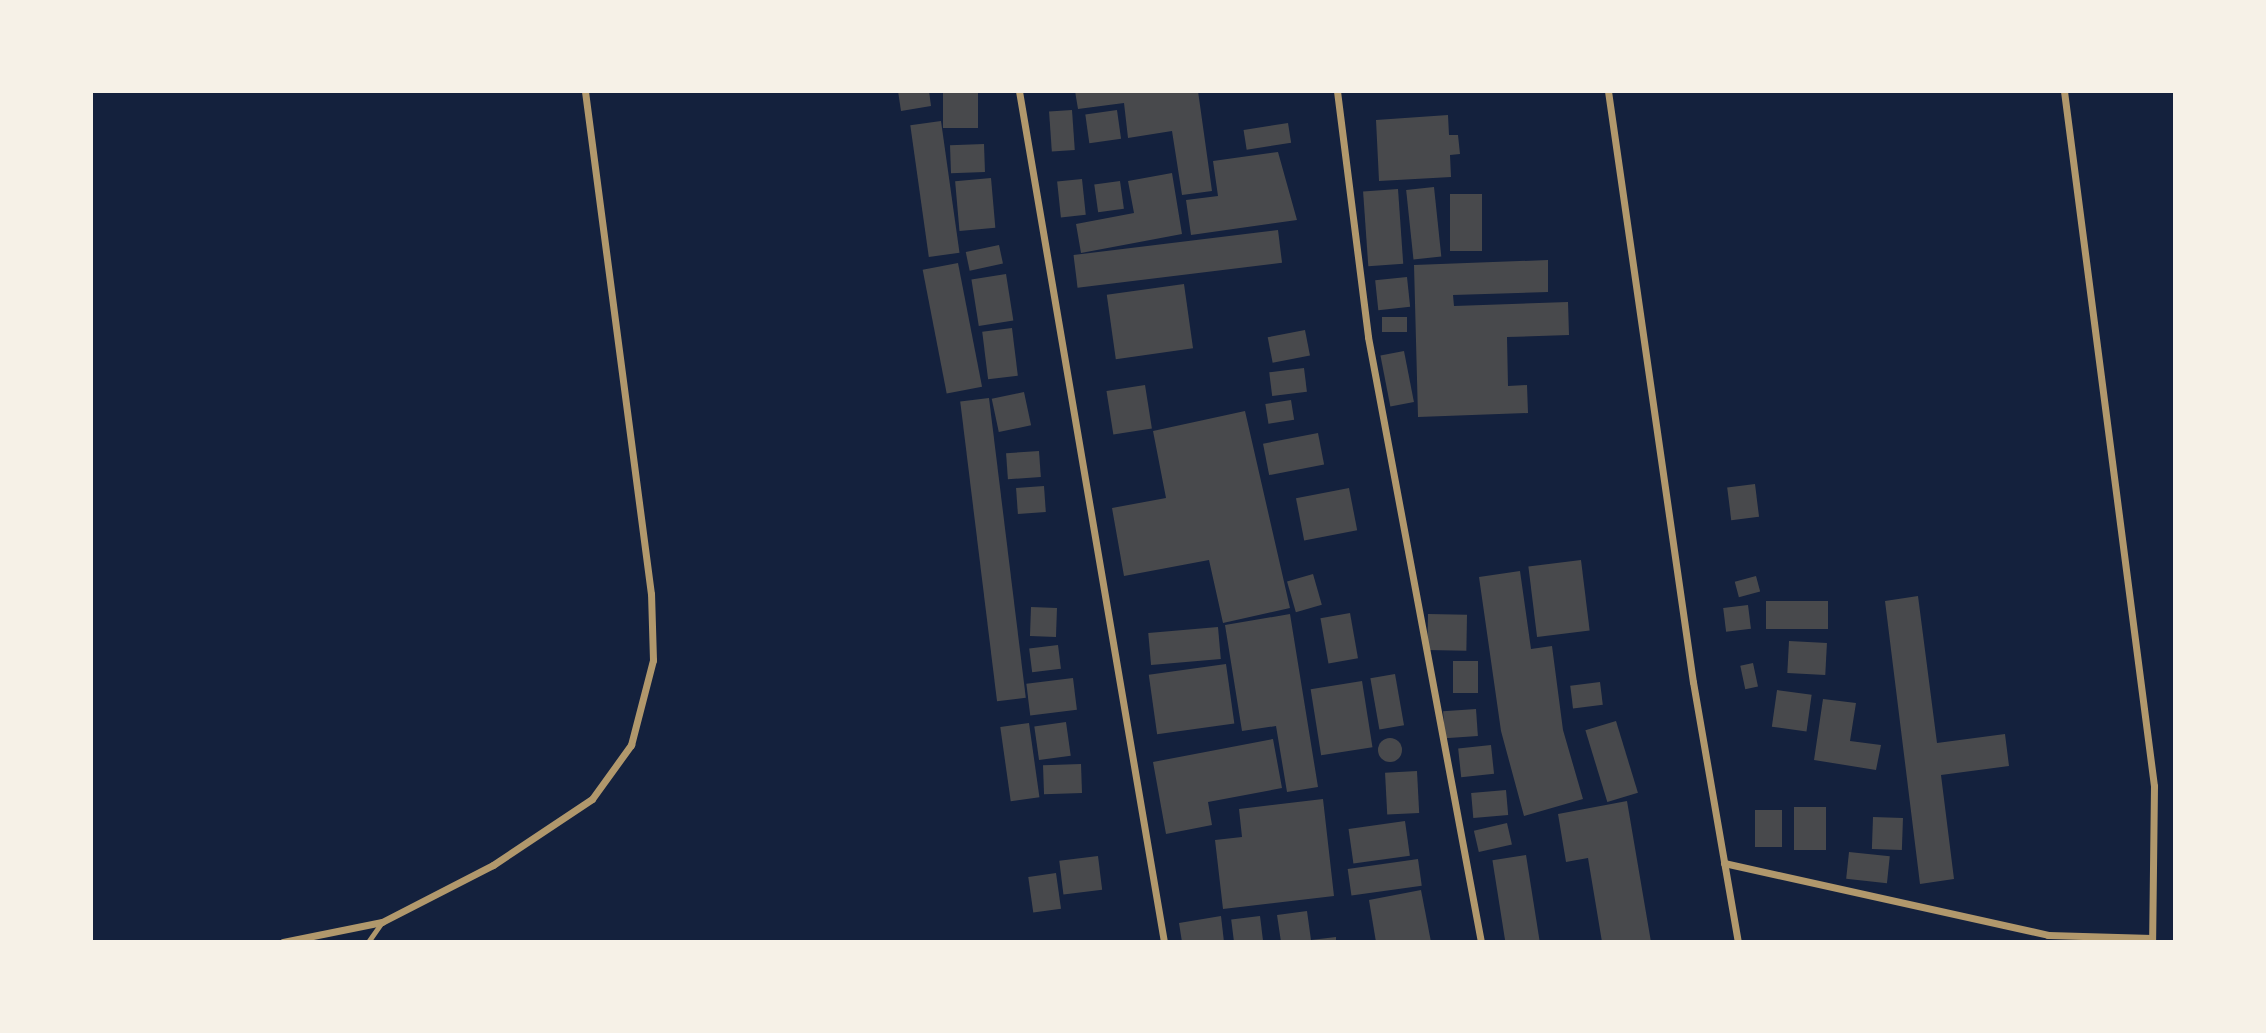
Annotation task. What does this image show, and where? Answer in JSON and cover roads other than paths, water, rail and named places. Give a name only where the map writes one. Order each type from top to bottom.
[{"type":"street","points":[[283,942],[382,922],[493,865],[592,799],[631,745],[653,660],[651,594],[585,91]]},
{"type":"street","points":[[1019,91],[1164,942]]},
{"type":"street","points":[[1337,91],[1368,338],[1481,942]]},
{"type":"street","points":[[1608,91],[1738,942]]},
{"type":"street","points":[[1724,863],[2048,935],[2152,940],[2154,786],[2064,91]]},
{"type":"lane","points":[[368,942],[382,922]]}]
